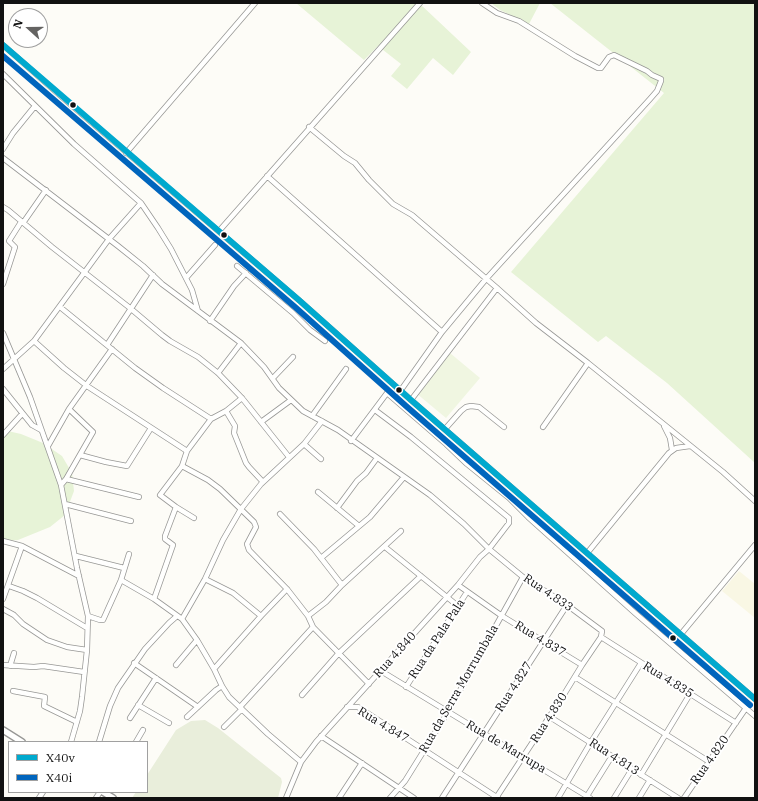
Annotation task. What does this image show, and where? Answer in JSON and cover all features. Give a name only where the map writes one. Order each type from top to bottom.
[{"type":"street","points":[[126,153],[255,3]]},
{"type":"street","points":[[219,231],[309,127],[420,3]]},
{"type":"street","points":[[401,390],[442,332],[486,279],[650,99],[657,91],[662,80],[614,54],[609,57],[601,68],[598,68],[575,56],[519,21],[498,13],[482,3]]},
{"type":"street","points":[[3,45],[126,153],[300,301],[411,400],[588,552],[755,699]]},
{"type":"street","points":[[3,74],[96,164],[141,203],[158,228],[186,278],[192,290],[198,311]]},
{"type":"street","points":[[3,149],[13,133],[35,106]]},
{"type":"street","points":[[309,127],[344,156],[355,163],[393,204],[412,215],[536,323],[723,472],[755,501]]},
{"type":"street","name":"Rua 4.833","points":[[3,158],[109,239],[162,284],[240,343],[273,378],[279,388],[303,411],[322,421],[351,440],[440,502],[489,549],[523,577],[599,628],[602,633],[600,637]]},
{"type":"street","points":[[267,176],[442,332]]},
{"type":"street","points":[[3,284],[16,247],[9,241],[46,190]]},
{"type":"street","points":[[3,369],[34,341],[109,239],[141,203]]},
{"type":"street","points":[[3,207],[130,308],[170,342],[198,357],[218,373],[242,398],[289,458]]},
{"type":"street","points":[[186,278],[215,245]]},
{"type":"street","points":[[237,266],[293,313],[310,330],[325,341]]},
{"type":"street","points":[[210,321],[234,286],[246,273]]},
{"type":"street","points":[[107,344],[153,276]]},
{"type":"street","points":[[411,400],[497,288]]},
{"type":"street","points":[[60,306],[107,344],[122,359],[211,419]]},
{"type":"street","points":[[3,333],[30,397],[61,485],[88,616],[87,650],[82,697],[71,741]]},
{"type":"street","points":[[34,341],[87,386],[186,451]]},
{"type":"street","points":[[218,373],[240,343]]},
{"type":"street","points":[[48,446],[69,409],[87,386],[112,349]]},
{"type":"street","points":[[273,378],[293,357]]},
{"type":"street","points":[[543,427],[588,363]]},
{"type":"street","points":[[312,416],[346,369]]},
{"type":"street","points":[[3,389],[22,414],[35,427],[41,430]]},
{"type":"street","points":[[351,440],[387,393],[755,716]]},
{"type":"street","points":[[194,518],[160,495],[182,466],[186,451],[211,419],[226,411],[242,398]]},
{"type":"street","points":[[261,422],[291,400]]},
{"type":"street","points":[[445,429],[461,411],[466,407],[471,406],[479,407],[504,427]]},
{"type":"street","points":[[61,485],[93,432],[69,409]]},
{"type":"street","name":"Rua 4.840","points":[[287,798],[301,762],[321,736],[458,585],[509,523],[509,518],[411,437],[375,410]]},
{"type":"street","points":[[226,411],[235,426],[234,433],[246,463],[263,482]]},
{"type":"street","points":[[3,435],[22,414]]},
{"type":"street","points":[[99,741],[110,706],[118,688],[134,663],[159,633],[180,618],[205,579],[223,540],[241,509],[263,482],[304,444],[322,421]]},
{"type":"street","points":[[664,425],[670,438],[672,450]]},
{"type":"street","points":[[80,455],[127,466],[151,428]]},
{"type":"street","points":[[304,444],[321,459]]},
{"type":"street","points":[[588,552],[672,450],[690,446]]},
{"type":"street","points":[[337,508],[357,481],[366,473],[377,458]]},
{"type":"street","points":[[182,466],[208,480],[220,489],[254,522],[255,529],[248,540],[247,547],[287,589],[308,616],[313,627],[369,684]]},
{"type":"street","points":[[321,558],[370,517],[404,477]]},
{"type":"street","points":[[66,479],[139,497]]},
{"type":"street","points":[[318,492],[359,526]]},
{"type":"street","points":[[65,504],[131,521]]},
{"type":"street","points":[[154,598],[173,545],[165,539],[165,536],[176,507]]},
{"type":"street","points":[[280,514],[314,549],[342,585]]},
{"type":"street","points":[[308,616],[326,602],[342,585],[401,531]]},
{"type":"street","points":[[3,541],[22,546],[79,576]]},
{"type":"street","points":[[681,634],[755,545]]},
{"type":"street","points":[[3,599],[9,586],[22,546]]},
{"type":"street","points":[[385,547],[446,598],[458,606]]},
{"type":"street","points":[[88,616],[103,620],[121,580],[129,554]]},
{"type":"street","points":[[76,556],[124,568]]},
{"type":"street","points":[[302,695],[338,654],[421,576]]},
{"type":"street","name":"Rua da Serra Morrumbala","points":[[390,798],[405,781],[448,712],[523,577]]},
{"type":"street","points":[[205,579],[233,593],[261,616]]},
{"type":"street","points":[[121,580],[154,598],[180,618],[197,640],[222,686],[230,697],[268,734],[301,762]]},
{"type":"street","name":"Rua 4.837","points":[[458,585],[502,616],[582,665]]},
{"type":"street","points":[[9,586],[37,598],[87,628]]},
{"type":"street","points":[[214,669],[287,589]]},
{"type":"street","name":"Rua da Pala Pala","points":[[406,687],[467,592]]},
{"type":"street","name":"Rua 4.827","points":[[442,798],[567,606]]},
{"type":"street","points":[[3,609],[14,615],[23,624],[47,640],[67,647],[87,650]]},
{"type":"street","points":[[224,727],[313,627]]},
{"type":"street","name":"Rua 4.835","points":[[600,637],[736,723]]},
{"type":"street","name":"Rua 4.830","points":[[497,798],[600,637]]},
{"type":"street","points":[[176,665],[197,640]]},
{"type":"street","points":[[10,666],[14,653]]},
{"type":"street","points":[[134,663],[198,707]]},
{"type":"street","points":[[558,798],[591,742],[641,663]]},
{"type":"street","points":[[3,665],[43,666],[84,672]]},
{"type":"street","name":"Rua de Marrupa","points":[[381,671],[589,797]]},
{"type":"street","points":[[130,718],[156,678]]},
{"type":"street","points":[[575,678],[708,761]]},
{"type":"street","points":[[187,717],[222,686]]},
{"type":"street","points":[[13,691],[45,698],[44,706],[77,722]]},
{"type":"street","points":[[641,775],[690,694]]},
{"type":"street","points":[[357,696],[358,708]]},
{"type":"street","points":[[138,705],[169,723]]},
{"type":"street","name":"Rua 4.847","points":[[347,707],[358,708],[497,798]]},
{"type":"street","name":"Rua 4.820","points":[[684,798],[708,761],[746,708]]},
{"type":"street","name":"Rua 4.813","points":[[550,717],[678,798]]},
{"type":"street","points":[[3,730],[20,741]]},
{"type":"street","points":[[137,741],[143,730]]},
{"type":"street","points":[[321,736],[414,798]]},
{"type":"street","points":[[589,797],[612,756]]},
{"type":"street","points":[[339,798],[362,763]]},
{"type":"street","points":[[614,798],[632,769]]},
{"type":"street","points":[[639,798],[650,780]]},
{"type":"shaded area","points":[[739,571],[755,584],[755,618],[722,591]]},
{"type":"green space","points":[[296,3],[419,3],[471,52],[453,75],[433,58],[407,89],[391,76],[401,64],[378,46],[364,60]]},
{"type":"green space","points":[[491,3],[540,3],[529,24],[500,10]]},
{"type":"green space","points":[[550,3],[755,3],[755,463],[667,383],[606,336],[598,342],[511,272],[664,93]]},
{"type":"green space","points":[[450,353],[480,378],[446,418],[416,393]]},
{"type":"green space","points":[[3,430],[21,434],[43,443],[62,456],[72,473],[74,491],[65,515],[50,527],[18,540],[3,541]]},
{"type":"green space","points":[[205,720],[218,728],[281,778],[282,782],[278,798],[132,798],[135,793],[148,793],[148,773],[176,730],[191,721]]},
{"type":"transit line","name":"X40v","points":[[3,45],[300,301],[411,400],[755,699]]},
{"type":"transit line","name":"X40i","points":[[3,56],[295,307],[406,406],[750,705]]}]
